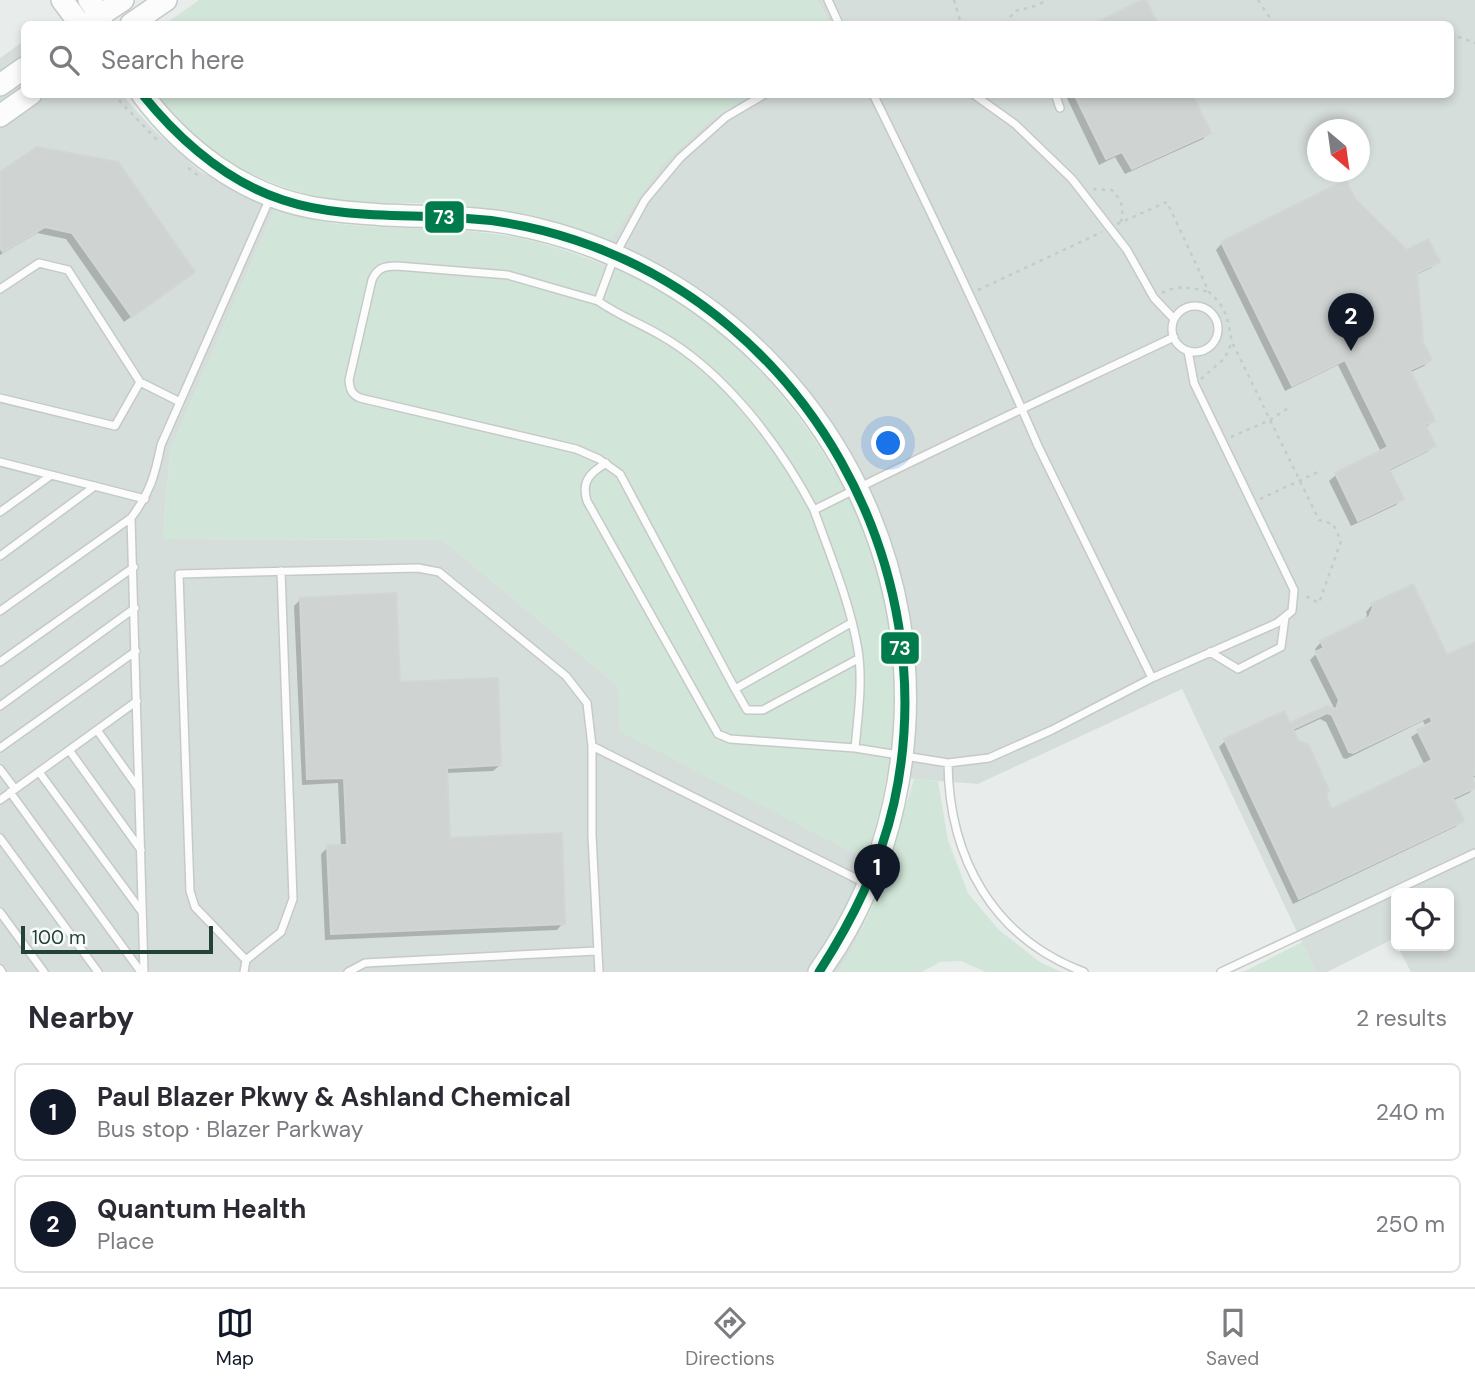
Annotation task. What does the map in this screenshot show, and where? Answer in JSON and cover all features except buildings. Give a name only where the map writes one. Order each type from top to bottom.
[{"type":"street","points":[[62,0],[78,21]]},
{"type":"street","points":[[95,16],[122,0]]},
{"type":"street","points":[[135,21],[166,0]]},
{"type":"street","points":[[0,85],[21,70]]},
{"type":"street","points":[[0,116],[25,98]]},
{"type":"street","points":[[145,98],[165,124],[200,155],[271,197],[341,212],[472,218],[502,222],[549,231],[615,255],[681,290],[713,311],[792,386],[836,447],[858,488],[883,552],[902,637],[906,697],[902,755],[893,810],[868,885],[835,950],[819,972]]},
{"type":"lane","points":[[828,0],[838,21]]},
{"type":"lane","points":[[598,302],[615,255],[645,200],[680,158],[726,117],[758,98]]},
{"type":"lane","points":[[875,98],[1152,678]]},
{"type":"lane","points":[[979,98],[1015,124],[1073,179],[1127,250],[1154,298],[1174,319]]},
{"type":"lane","points":[[1056,98],[1060,108]]},
{"type":"lane","points":[[0,611],[131,517],[145,499],[154,477],[161,445],[271,197]]},
{"type":"lane","points":[[0,289],[38,262],[68,270],[140,382],[180,402]]},
{"type":"lane","points":[[855,748],[860,698],[858,659],[836,569],[814,510],[792,469],[755,421],[710,371],[660,335],[598,302],[508,275],[397,266],[376,271],[349,380],[354,396],[576,449],[606,463],[620,474],[747,710],[763,710],[858,659]]},
{"type":"lane","points":[[1184,308],[1206,308],[1216,318],[1219,332],[1211,346],[1204,350],[1188,351],[1181,347],[1174,337],[1174,319],[1184,308]]},
{"type":"lane","points":[[814,510],[1174,337]]},
{"type":"lane","points":[[606,463],[586,481],[583,490],[587,501],[718,734],[730,739],[855,748],[948,763],[989,758],[1052,730],[1152,678],[1277,623],[1292,611],[1294,590],[1194,383],[1188,351]]},
{"type":"lane","points":[[0,398],[115,426],[140,382]]},
{"type":"lane","points":[[0,470],[4,463],[145,499]]},
{"type":"lane","points":[[0,512],[50,476]]},
{"type":"lane","points":[[0,556],[95,486]]},
{"type":"lane","points":[[131,517],[143,913],[142,972]]},
{"type":"lane","points":[[0,662],[134,567]]},
{"type":"lane","points":[[246,960],[195,907],[190,891],[179,574],[418,568],[439,572],[566,676],[587,703],[592,746],[596,951],[599,972]]},
{"type":"lane","points":[[244,972],[246,960],[281,932],[293,899],[281,571]]},
{"type":"lane","points":[[0,706],[135,608]]},
{"type":"lane","points":[[1210,652],[1238,669],[1281,647],[1285,617]]},
{"type":"lane","points":[[735,689],[851,623]]},
{"type":"lane","points":[[0,748],[136,651]]},
{"type":"lane","points":[[0,800],[137,701]]},
{"type":"lane","points":[[97,730],[139,790]]},
{"type":"lane","points":[[592,746],[868,885]]},
{"type":"lane","points":[[69,750],[141,850]]},
{"type":"lane","points":[[948,763],[948,792],[954,820],[975,883],[999,915],[1028,943],[1058,962],[1084,972]]},
{"type":"lane","points":[[0,769],[142,972]]},
{"type":"lane","points":[[39,772],[143,913]]},
{"type":"lane","points":[[0,838],[98,972]]},
{"type":"lane","points":[[1221,972],[1475,853]]},
{"type":"lane","points":[[0,912],[44,972]]},
{"type":"lane","points":[[348,972],[365,963],[596,951]]},
{"type":"path","points":[[954,0],[960,21]]},
{"type":"path","points":[[1007,21],[1014,11],[1032,8],[1048,0]]},
{"type":"path","points":[[1258,0],[1272,21]]},
{"type":"path","points":[[1454,35],[1475,43]]},
{"type":"path","points":[[116,98],[165,146]]},
{"type":"path","points":[[185,165],[206,180]]},
{"type":"path","points":[[969,295],[1167,202],[1209,292],[1221,302],[1229,319],[1232,342],[1319,520],[1333,524],[1341,541],[1319,603],[1294,590]]},
{"type":"path","points":[[1154,298],[1171,288],[1188,287],[1209,292]]},
{"type":"path","points":[[1194,383],[1225,358],[1232,342]]},
{"type":"path","points":[[1222,441],[1270,420],[1290,407]]},
{"type":"path","points":[[1253,502],[1320,471]]},
{"type":"shaded area","points":[[817,0],[1475,0],[1475,972],[1411,972],[1400,951],[1454,951],[1454,888],[1391,888],[1391,940],[1327,972],[1316,972],[1182,689],[978,784],[887,777],[894,699],[889,636],[832,465],[801,418],[755,364],[713,326],[651,286],[594,260],[664,162],[709,121],[745,98],[1454,98],[1454,21],[828,21]]},
{"type":"shaded area","points":[[21,43],[21,98],[125,98],[153,129],[201,172],[275,209],[170,451],[163,539],[443,540],[618,686],[866,860],[888,867],[853,949],[838,972],[0,972],[0,58]]},
{"type":"green space","points":[[199,0],[817,0],[828,21],[169,21]]},
{"type":"green space","points":[[160,98],[745,98],[709,121],[664,162],[610,240],[535,219],[479,208],[444,204],[351,202],[310,195],[260,178],[236,166],[194,135]]},
{"type":"green space","points":[[275,209],[331,223],[486,233],[560,249],[629,275],[672,298],[721,333],[761,372],[803,423],[846,495],[863,533],[886,613],[892,655],[892,739],[882,800],[866,860],[619,731],[618,686],[443,540],[163,539],[170,451]]},
{"type":"green space","points":[[914,779],[938,781],[948,840],[968,893],[999,930],[1040,962],[1062,972],[986,972],[961,961],[940,962],[922,972],[838,972],[873,903]]},
{"type":"green space","points":[[1302,942],[1316,972],[1242,972],[1251,968]]},
{"type":"transit line","name":"73","points":[[146,98],[172,128],[205,158],[242,182],[283,200],[349,213],[475,219],[519,225],[575,240],[657,276],[730,327],[792,389],[841,462],[877,541],[899,626],[905,714],[894,803],[881,848],[854,912],[819,972]]},
{"type":"place","name":"Quantum Health","points":[[1351,351]]},
{"type":"place","name":"Paul Blazer Pkwy & Ashland Chemical","points":[[877,902]]}]
